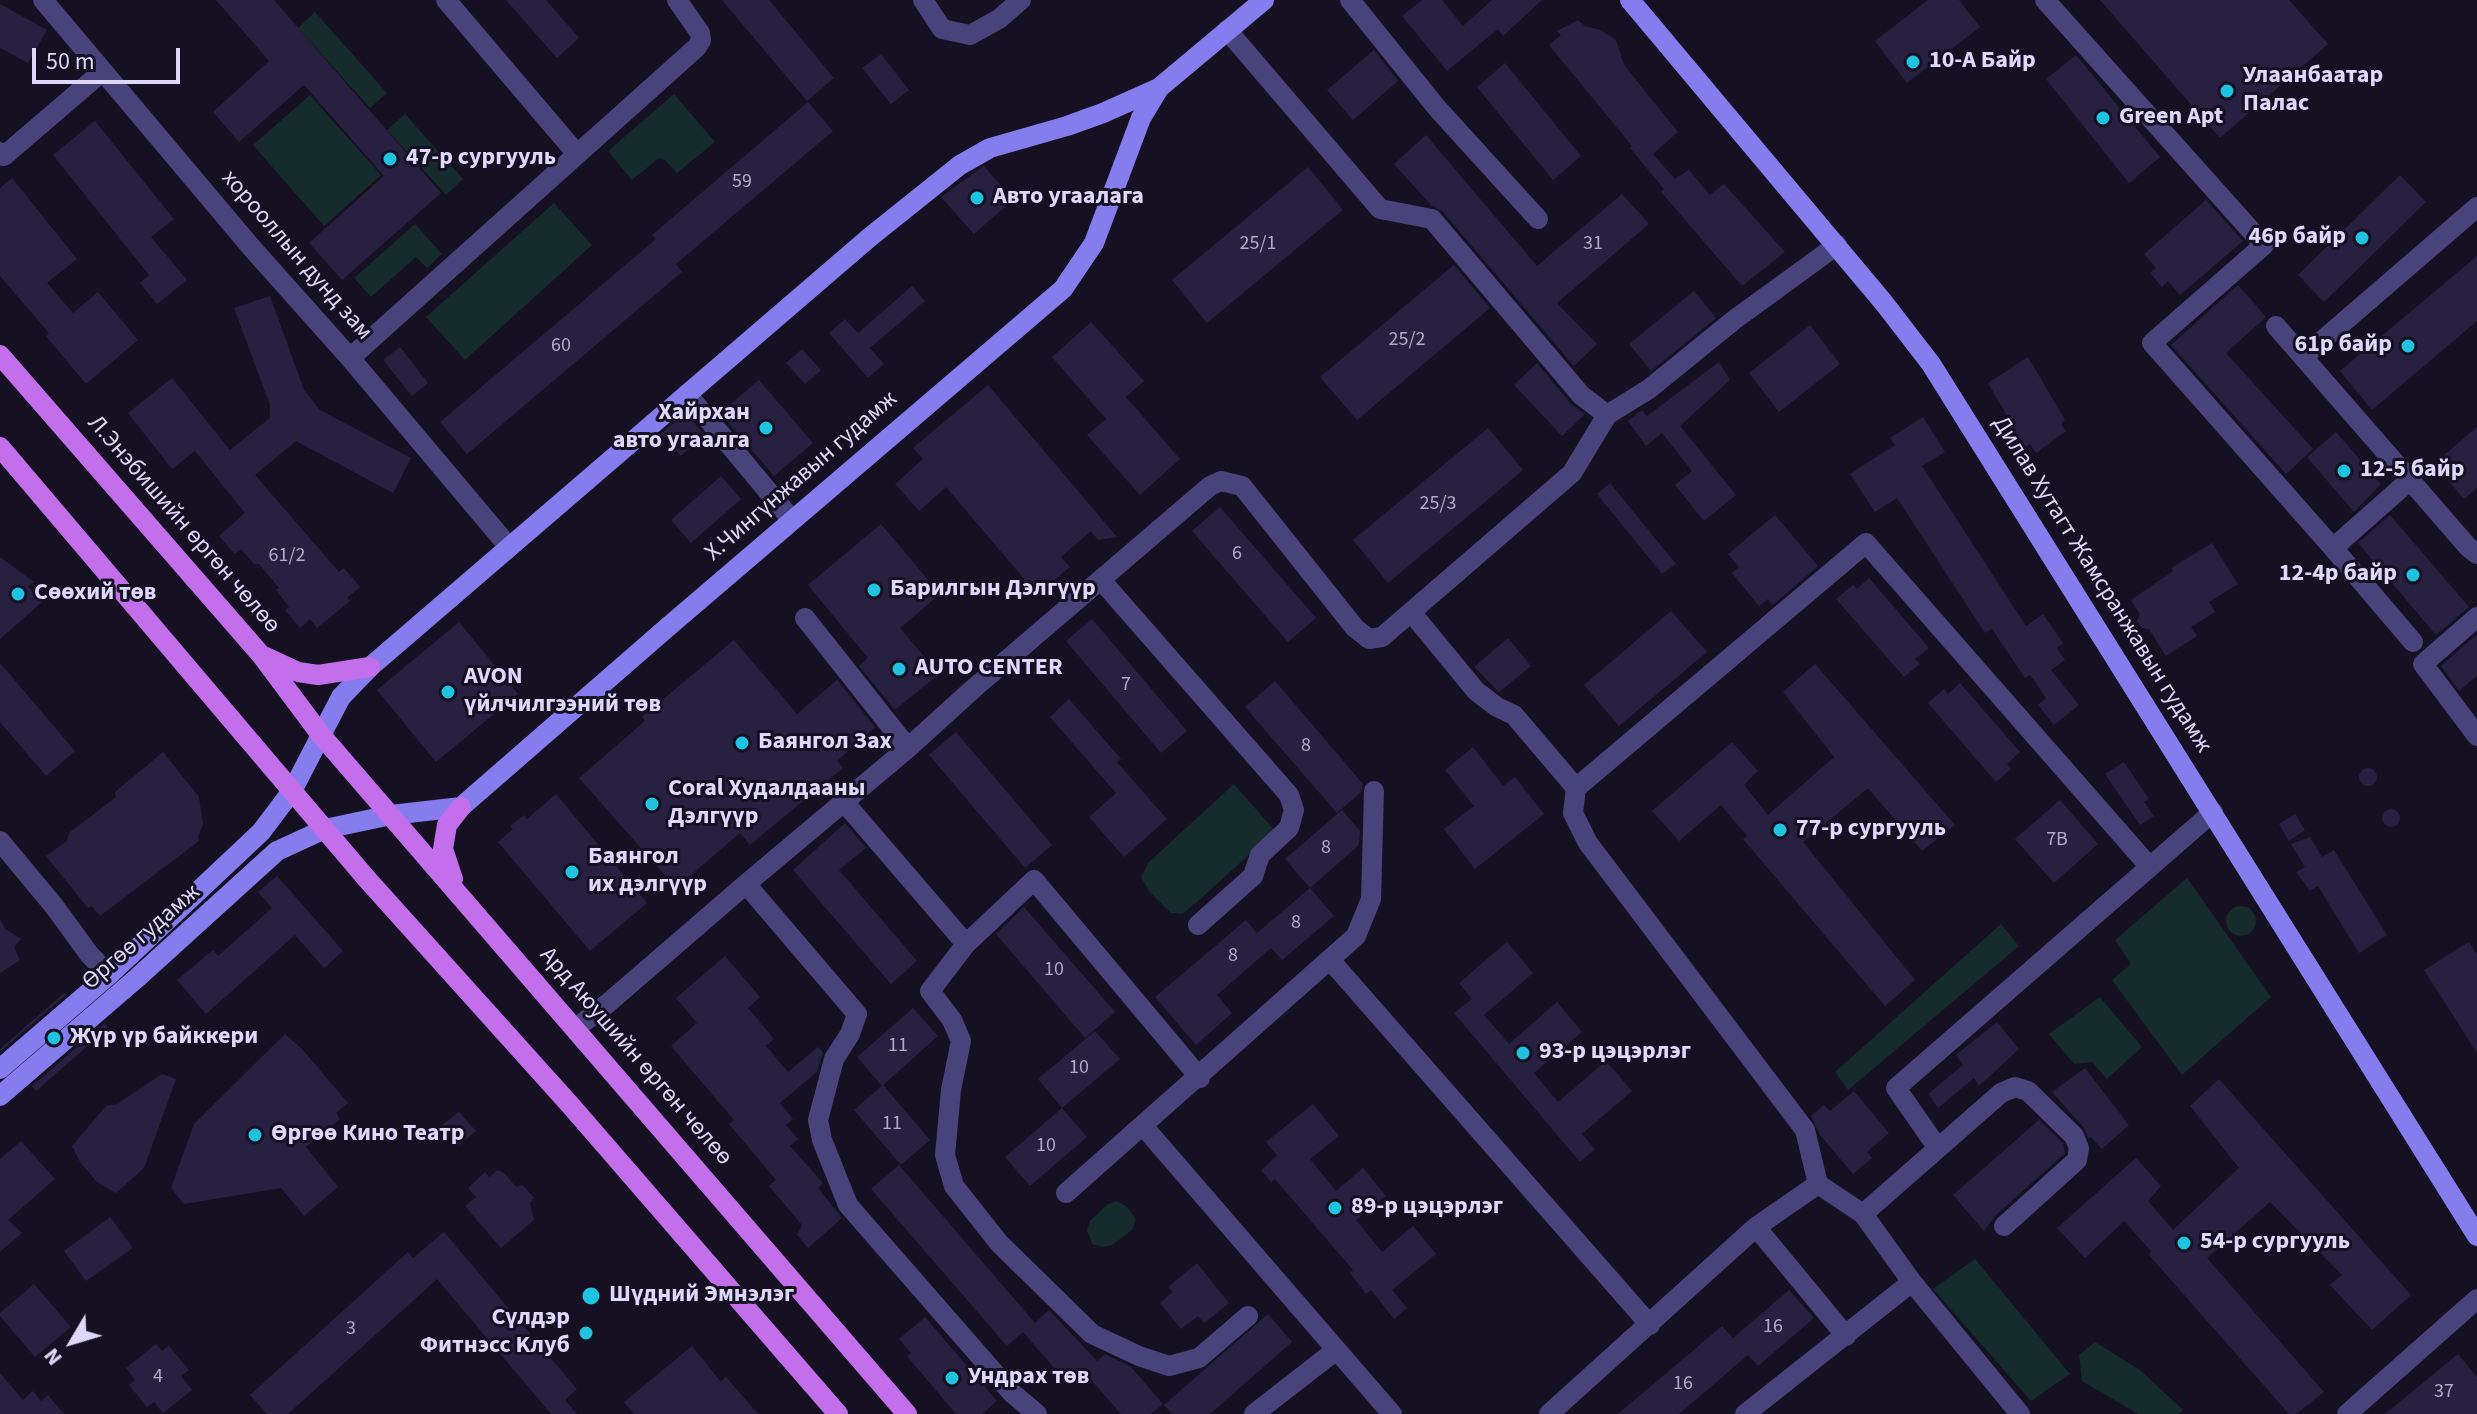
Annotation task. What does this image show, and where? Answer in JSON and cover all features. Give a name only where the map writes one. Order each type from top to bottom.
[{"type":"main road","name":"Х.Чингүнжавын гудамж","points":[[321,735],[341,697],[370,667],[870,237],[960,165],[990,148],[1091,118],[1159,88],[1264,0]]},
{"type":"main road","name":"Дилав Хутагт Жамсранжавын гудамж","points":[[1630,0],[1837,245],[1931,364],[2477,1236]]},
{"type":"main road","name":"Х.Чингүнжавын гудамж","points":[[461,807],[1063,289],[1094,243],[1141,118],[1159,88]]},
{"type":"main road","name":"Л.Энэбишийн өргөн чөлөө","points":[[0,355],[262,656],[321,735]]},
{"type":"main road","points":[[0,447],[366,878],[572,1107],[838,1414]]},
{"type":"main road","points":[[262,656],[298,672],[318,675],[370,667]]},
{"type":"main road","name":"Өргөө гудамж","points":[[0,1069],[109,975],[253,840],[292,791],[321,735]]},
{"type":"main road","name":"Ард Аюушийн өргөн чөлөө","points":[[321,735],[907,1414]]},
{"type":"main road","points":[[391,815],[461,807]]},
{"type":"main road","points":[[456,890],[443,849],[447,825],[461,807]]},
{"type":"main road","name":"Өргөө гудамж","points":[[0,1096],[277,851],[325,829],[391,815]]},
{"type":"street","name":"хорооллын дунд зам","points":[[43,0],[509,547]]},
{"type":"street","points":[[446,0],[577,154]]},
{"type":"street","points":[[350,358],[697,47],[701,40],[700,33],[677,0]]},
{"type":"street","points":[[923,0],[942,29],[970,35],[999,19],[1021,0]]},
{"type":"street","points":[[1350,0],[1437,108],[1538,219]]},
{"type":"street","points":[[2045,0],[2264,245],[2152,343],[2413,642]]},
{"type":"street","points":[[1227,30],[1380,209],[1432,219],[1581,395],[1607,415]]},
{"type":"street","points":[[0,152],[4,156],[103,71]]},
{"type":"street","points":[[2303,357],[2477,207]]},
{"type":"street","points":[[576,1028],[908,748],[1210,486],[1221,481],[1242,486],[1355,628],[1369,639],[1382,637],[1572,473],[1607,415],[1649,389],[1734,320],[1837,245]]},
{"type":"street","points":[[2276,326],[2477,554]]},
{"type":"street","points":[[687,394],[792,520]]},
{"type":"street","points":[[2333,548],[2410,480]]},
{"type":"street","points":[[2020,1414],[1912,1282],[1863,1214],[1818,1184],[1805,1130],[1588,843],[1573,813],[1576,788],[1866,543],[2149,866]]},
{"type":"street","points":[[1101,580],[1289,795],[1294,810],[1289,828],[1260,855],[1253,876],[1198,925]]},
{"type":"street","points":[[1411,612],[1476,691],[1514,715],[1576,788]]},
{"type":"street","points":[[2477,617],[2423,664],[2477,736]]},
{"type":"street","points":[[805,618],[908,748]]},
{"type":"street","points":[[1066,1193],[1200,1078],[1356,936],[1371,899],[1374,791]]},
{"type":"street","points":[[844,802],[966,944]]},
{"type":"street","points":[[1937,1147],[1896,1088],[2213,812]]},
{"type":"street","points":[[0,841],[109,975]]},
{"type":"street","points":[[1200,1078],[1034,880],[966,944],[930,991],[952,1020],[961,1041],[945,1130],[945,1155],[954,1186],[999,1243],[1092,1334],[1169,1366],[1199,1358],[1248,1316]]},
{"type":"street","points":[[746,884],[857,1014],[850,1034],[834,1059],[818,1120],[822,1140],[848,1205],[1012,1393],[1037,1414]]},
{"type":"street","points":[[1331,961],[1650,1325]]},
{"type":"street","points":[[1863,1214],[2001,1093],[2015,1087],[2028,1091],[2074,1136],[2079,1148],[2077,1160],[2004,1226]]},
{"type":"street","points":[[1144,1127],[1392,1414]]},
{"type":"street","points":[[1549,1414],[1756,1227],[1818,1184]]},
{"type":"street","points":[[1756,1227],[1846,1336]]},
{"type":"street","points":[[1745,1414],[1912,1282]]},
{"type":"street","points":[[2347,1414],[2477,1299]]},
{"type":"street","points":[[1254,1414],[1335,1351]]},
{"type":"green space","points":[[315,12],[387,93],[370,108],[298,28]]},
{"type":"green space","points":[[674,94],[715,142],[677,173],[659,158],[632,180],[608,151]]},
{"type":"green space","points":[[310,95],[381,175],[324,226],[253,145]]},
{"type":"green space","points":[[405,114],[463,179],[446,195],[387,130]]},
{"type":"green space","points":[[554,203],[592,245],[465,360],[426,317]]},
{"type":"green space","points":[[415,224],[442,254],[427,268],[416,257],[371,297],[354,278]]},
{"type":"green space","points":[[1234,784],[1275,831],[1196,903],[1182,914],[1171,913],[1149,891],[1141,877],[1149,862]]},
{"type":"green space","points":[[2187,878],[2271,997],[2182,1075],[2112,980],[2131,964],[2115,940]]},
{"type":"green space","points":[[2241,906],[2252,910],[2256,921],[2252,932],[2241,936],[2230,932],[2226,921],[2230,910]]},
{"type":"green space","points":[[2001,924],[2019,946],[1848,1090],[1835,1072]]},
{"type":"green space","points":[[2100,997],[2142,1047],[2107,1079],[2092,1062],[2074,1064],[2049,1034]]},
{"type":"green space","points":[[1117,1201],[1127,1207],[1136,1219],[1132,1230],[1112,1245],[1103,1247],[1092,1244],[1087,1230],[1090,1221],[1108,1204]]},
{"type":"green space","points":[[1975,1259],[2070,1374],[2031,1401],[1933,1289]]},
{"type":"green space","points":[[2095,1342],[2140,1370],[2183,1410],[2179,1414],[2138,1414],[2082,1381],[2079,1355]]},
{"type":"building","name":"47-р сургууль","points":[[216,0],[274,0],[441,193],[342,280],[309,243],[384,176],[304,85],[239,142],[213,112],[269,61]]},
{"type":"building","points":[[506,0],[546,0],[579,38],[557,58]]},
{"type":"building","points":[[722,0],[769,0],[834,78],[807,101]]},
{"type":"building","points":[[1422,0],[1442,0],[1463,26],[1492,0],[1542,0],[1503,36],[1498,29],[1447,71],[1402,16]]},
{"type":"building","name":"10-A Байр","points":[[1928,0],[1959,0],[1980,27],[1907,83],[1875,41]]},
{"type":"building","name":"Улаанбаатар Палас","points":[[2100,0],[2289,0],[2328,44],[2220,138]]},
{"type":"building","points":[[0,4],[47,30],[28,63],[0,48]]},
{"type":"building","points":[[1578,20],[1616,40],[1624,65],[1678,132],[1653,154],[1675,179],[1689,170],[1710,195],[1724,184],[1785,252],[1742,286],[1661,192],[1664,189],[1630,148],[1632,146],[1549,45],[1561,35],[1557,31]]},
{"type":"building","points":[[1374,50],[1398,81],[1353,120],[1327,90]]},
{"type":"building","points":[[881,54],[909,90],[891,104],[862,68]]},
{"type":"building","name":"Green Apt","points":[[2076,55],[2160,157],[2129,183],[2046,79]]},
{"type":"building","points":[[1505,63],[1581,156],[1553,180],[1477,87]]},
{"type":"building","points":[[808,102],[833,131],[676,264],[682,272],[467,454],[440,422],[656,239],[652,235]]},
{"type":"building","points":[[95,121],[174,219],[151,237],[187,280],[157,304],[140,283],[149,275],[53,155]]},
{"type":"building","points":[[1426,135],[1537,266],[1622,194],[1649,224],[1557,303],[1597,344],[1574,366],[1442,211],[1431,205],[1394,164]]},
{"type":"building","name":"Авто угаалага","points":[[984,166],[1013,200],[974,234],[941,197]]},
{"type":"building","points":[[1308,167],[1343,210],[1207,323],[1172,280]]},
{"type":"building","name":"46р байр","points":[[2400,175],[2426,202],[2324,302],[2298,275]]},
{"type":"building","points":[[12,178],[77,259],[47,283],[73,313],[98,292],[138,340],[86,384],[46,336],[49,333],[0,276],[0,188]]},
{"type":"building","points":[[2206,200],[2243,241],[2180,295],[2168,281],[2162,287],[2150,273],[2156,268],[2144,254]]},
{"type":"building","name":"61р байр","points":[[2477,256],[2477,321],[2372,410],[2340,371]]},
{"type":"building","points":[[1454,265],[1490,308],[1357,420],[1320,377]]},
{"type":"building","points":[[2238,285],[2266,317],[2226,353],[2313,449],[2286,474],[2171,345]]},
{"type":"building","points":[[912,286],[925,301],[870,348],[884,364],[868,378],[829,333],[845,319],[858,333]]},
{"type":"building","points":[[1694,291],[1716,318],[1651,371],[1629,344]]},
{"type":"building","points":[[270,296],[304,390],[320,410],[411,458],[393,493],[296,441],[255,475],[339,572],[344,568],[360,587],[347,598],[350,601],[317,628],[310,619],[300,628],[285,610],[289,607],[276,590],[279,588],[259,564],[254,564],[241,549],[235,554],[219,536],[245,513],[195,451],[172,469],[128,413],[172,378],[230,450],[270,418],[270,405],[234,308]]},
{"type":"building","points":[[1091,322],[1144,381],[1126,397],[1180,459],[1140,495],[1087,435],[1106,419],[1052,357]]},
{"type":"building","points":[[1810,325],[1840,364],[1779,412],[1749,373]]},
{"type":"building","points":[[400,347],[428,383],[412,396],[383,360]]},
{"type":"building","points":[[802,349],[821,370],[805,384],[786,363]]},
{"type":"building","points":[[2028,357],[2065,420],[2061,424],[2066,431],[2036,453],[2030,444],[2025,447],[1988,383]]},
{"type":"building","points":[[1719,362],[1730,380],[1680,426],[1736,495],[1704,521],[1675,485],[1692,471],[1662,433],[1646,446],[1628,421],[1642,410],[1647,416]]},
{"type":"building","points":[[1537,363],[1571,404],[1585,414],[1562,436],[1514,385]]},
{"type":"building","name":"Хайрхан авто угаалга","points":[[759,380],[813,443],[774,476],[720,413]]},
{"type":"building","points":[[988,385],[1117,537],[1098,540],[1091,531],[1061,557],[1070,567],[1037,594],[946,487],[919,511],[895,484],[923,459],[913,448]]},
{"type":"building","points":[[686,413],[704,435],[681,456],[661,434]]},
{"type":"building","points":[[1923,417],[1945,452],[1922,466],[2026,626],[2043,614],[2063,643],[2057,648],[2065,660],[2051,670],[2079,705],[2054,725],[2038,705],[2046,698],[2030,675],[2025,678],[1992,629],[1985,633],[1897,498],[1875,512],[1850,474],[1895,445],[1890,438]]},
{"type":"building","points":[[2477,427],[2477,488],[2464,499],[2434,464]]},
{"type":"building","points":[[1488,428],[1523,470],[1388,583],[1353,540]]},
{"type":"building","name":"12-5 байр","points":[[2336,432],[2381,484],[2354,512],[2307,457]]},
{"type":"building","points":[[721,476],[741,499],[691,543],[671,520]]},
{"type":"building","points":[[1610,483],[1676,564],[1662,574],[1597,494]]},
{"type":"building","points":[[1220,507],[1316,618],[1288,642],[1192,531]]},
{"type":"building","points":[[1775,515],[1818,566],[1773,605],[1768,599],[1759,606],[1732,573],[1739,567],[1728,554]]},
{"type":"building","name":"12-4р байр","points":[[2390,515],[2469,607],[2436,635],[2358,543]]},
{"type":"building","name":"Барилгын Дэлгүүр","points":[[881,524],[940,594],[900,628],[939,674],[895,710],[859,666],[868,658],[808,585]]},
{"type":"building","points":[[2212,543],[2238,584],[2209,602],[2215,612],[2191,627],[2197,636],[2166,656],[2149,629],[2142,628],[2137,621],[2140,614],[2131,600],[2173,571],[2171,568]]},
{"type":"building","name":"Сөөхий төв","points":[[0,557],[34,582],[28,586],[42,602],[0,639]]},
{"type":"building","points":[[1869,578],[1929,648],[1915,659],[1920,664],[1904,677],[1836,599],[1853,585],[1857,589]]},
{"type":"building","points":[[1671,611],[1707,652],[1619,726],[1584,685]]},
{"type":"building","points":[[1092,619],[1187,731],[1161,753],[1066,641]]},
{"type":"building","name":"AVON үйлчилгээний төв","points":[[459,622],[518,694],[436,762],[377,690]]},
{"type":"building","points":[[2477,634],[2477,676],[2459,691],[2441,666]]},
{"type":"building","points":[[1508,638],[1531,666],[1499,692],[1474,667]]},
{"type":"building","points":[[734,640],[797,714],[837,680],[875,727],[837,761],[843,768],[750,845],[740,833],[676,888],[579,778],[645,721],[642,717]]},
{"type":"building","points":[[0,663],[75,751],[46,776],[0,722]]},
{"type":"building","name":"77-р сургууль","points":[[1815,664],[1955,825],[1922,851],[1868,788],[1803,842],[1915,980],[1885,1006],[1743,839],[1747,836],[1721,805],[1679,841],[1652,811],[1732,742],[1758,771],[1744,785],[1768,815],[1834,757],[1783,692]]},
{"type":"building","points":[[1275,681],[1363,784],[1361,792],[1337,813],[1245,707]]},
{"type":"building","points":[[1960,683],[2020,752],[2007,764],[2011,769],[1996,782],[1928,703],[1944,689],[1948,694]]},
{"type":"building","points":[[1069,699],[1121,759],[1117,762],[1167,819],[1124,857],[1089,817],[1116,793],[1050,717]]},
{"type":"building","points":[[956,732],[1052,845],[1025,868],[929,755]]},
{"type":"building","points":[[1473,747],[1503,786],[1515,777],[1544,814],[1475,869],[1444,829],[1474,806],[1445,770]]},
{"type":"building","points":[[163,752],[199,797],[203,824],[199,841],[100,916],[92,906],[88,908],[46,856],[67,841],[69,833],[116,797],[115,792]]},
{"type":"building","points":[[2124,762],[2149,799],[2144,802],[2154,816],[2140,825],[2105,774]]},
{"type":"building","points":[[2368,768],[2377,777],[2368,786],[2359,777]]},
{"type":"building","name":"Баянгол их дэлгүүр","points":[[556,794],[647,903],[590,951],[498,842],[513,829],[510,826],[524,815],[527,819]]},
{"type":"building","points":[[2060,800],[2098,844],[2054,883],[2015,839]]},
{"type":"building","points":[[2391,809],[2400,818],[2391,827],[2382,818]]},
{"type":"building","points":[[1342,810],[1360,831],[1359,845],[1310,888],[1285,859]]},
{"type":"building","points":[[2295,814],[2305,830],[2289,841],[2279,824]]},
{"type":"building","points":[[845,823],[866,848],[839,870],[917,961],[891,984],[793,870]]},
{"type":"building","points":[[2310,837],[2322,857],[2334,850],[2387,935],[2359,953],[2318,886],[2310,891],[2296,872],[2305,867],[2291,844]]},
{"type":"building","points":[[277,876],[343,951],[324,968],[295,935],[206,1014],[177,980],[213,950],[218,956],[272,908],[258,892]]},
{"type":"building","points":[[1310,888],[1334,916],[1282,960],[1271,948],[1217,995],[1232,1013],[1196,1045],[1155,997],[1246,920],[1257,933]]},
{"type":"building","points":[[1024,907],[1115,1012],[1085,1038],[996,934]]},
{"type":"building","points":[[0,919],[5,929],[21,939],[14,947],[20,960],[0,973]]},
{"type":"building","name":"93-р цэцэрлэг","points":[[1507,942],[1533,973],[1484,1015],[1509,1044],[1557,1002],[1582,1032],[1534,1073],[1558,1102],[1606,1061],[1632,1091],[1582,1134],[1595,1149],[1580,1162],[1454,1013],[1472,999],[1459,983]]},
{"type":"building","points":[[2469,942],[2477,955],[2477,1053],[2424,970]]},
{"type":"building","points":[[725,956],[760,997],[748,1008],[774,1039],[766,1046],[788,1072],[818,1047],[823,1052],[817,1072],[780,1103],[793,1119],[786,1125],[798,1139],[790,1146],[823,1183],[818,1188],[842,1218],[808,1248],[797,1235],[802,1225],[769,1186],[776,1180],[729,1124],[734,1120],[671,1046],[697,1023],[676,998]]},
{"type":"building","points":[[63,994],[67,994],[1,1051],[0,1049]]},
{"type":"building","points":[[913,1008],[938,1036],[882,1086],[857,1057]]},
{"type":"building","points":[[1997,1022],[2019,1049],[1979,1086],[1974,1078],[1938,1108],[1928,1094],[1963,1065],[1956,1055]]},
{"type":"building","points":[[105,1023],[108,1028],[36,1091],[32,1086]]},
{"type":"building","points":[[1095,1031],[1120,1059],[1062,1108],[1038,1079]]},
{"type":"building","name":"Өргөө Кино Театр","points":[[285,1034],[302,1049],[348,1103],[336,1113],[340,1119],[306,1147],[338,1187],[304,1216],[281,1188],[184,1204],[171,1188],[194,1124]]},
{"type":"building","points":[[2085,1068],[2129,1125],[2102,1149],[2091,1137],[2089,1139],[2083,1127],[2052,1092]]},
{"type":"building","points":[[162,1074],[176,1079],[144,1168],[116,1193],[97,1182],[80,1162],[72,1146],[106,1106],[117,1104]]},
{"type":"building","name":"54-р сургууль","points":[[2219,1079],[2411,1295],[2372,1330],[2330,1285],[2342,1275],[2270,1202],[2207,1258],[2324,1392],[2296,1414],[2289,1414],[2149,1255],[2151,1251],[2124,1221],[2085,1258],[2057,1228],[2136,1158],[2161,1186],[2148,1201],[2173,1230],[2239,1168],[2190,1106]]},
{"type":"building","points":[[883,1085],[930,1140],[901,1165],[854,1110]]},
{"type":"building","points":[[1854,1091],[1889,1133],[1867,1152],[1872,1158],[1853,1174],[1820,1135],[1811,1116],[1824,1105],[1830,1111]]},
{"type":"building","name":"89-р цэцэрлэг","points":[[1313,1104],[1339,1136],[1310,1159],[1336,1191],[1363,1168],[1386,1196],[1356,1220],[1382,1252],[1413,1226],[1436,1254],[1392,1290],[1407,1308],[1394,1319],[1371,1290],[1366,1294],[1350,1273],[1353,1270],[1275,1179],[1271,1182],[1261,1170],[1277,1156],[1266,1142]]},
{"type":"building","points":[[1062,1108],[1087,1137],[1030,1186],[1005,1157]]},
{"type":"building","points":[[459,1112],[476,1131],[458,1146],[441,1126]]},
{"type":"building","points":[[2039,1120],[2063,1143],[2065,1153],[1995,1216],[1984,1231],[1953,1195]]},
{"type":"building","points":[[21,1141],[55,1179],[8,1220],[22,1233],[0,1252],[0,1159]]},
{"type":"building","points":[[899,1165],[1035,1323],[1049,1310],[1097,1361],[1105,1354],[1131,1367],[1163,1404],[1151,1414],[1121,1414],[1085,1373],[1070,1386],[1023,1332],[1007,1346],[871,1189]]},
{"type":"building","points":[[498,1170],[516,1187],[523,1185],[534,1198],[530,1203],[534,1220],[501,1248],[465,1206],[476,1197],[468,1188],[485,1172],[489,1177]]},
{"type":"building","points":[[110,1217],[133,1248],[86,1281],[64,1251]]},
{"type":"building","points":[[444,1232],[577,1389],[565,1400],[577,1414],[551,1414],[437,1279],[288,1414],[267,1414],[250,1395],[408,1252],[413,1258]]},
{"type":"building","points":[[1197,1263],[1229,1303],[1204,1323],[1198,1316],[1181,1329],[1160,1303],[1173,1292],[1168,1287]]},
{"type":"building","points":[[34,1284],[71,1327],[35,1357],[0,1316]]},
{"type":"building","points":[[1789,1290],[1814,1318],[1758,1366],[1748,1355],[1679,1414],[1618,1414],[1722,1326],[1733,1338]]},
{"type":"building","points":[[1268,1314],[1292,1342],[1210,1414],[1172,1414],[1164,1405]]},
{"type":"building","name":"Ундрах төв","points":[[925,1317],[997,1401],[982,1414],[956,1414],[907,1356],[911,1353],[899,1339]]},
{"type":"building","points":[[156,1344],[162,1351],[169,1346],[189,1370],[181,1376],[192,1390],[163,1413],[154,1402],[147,1407],[129,1385],[135,1380],[126,1368]]},
{"type":"building","points":[[692,1346],[721,1382],[726,1377],[758,1414],[634,1414],[624,1402]]},
{"type":"building","points":[[2458,1354],[2477,1377],[2477,1414],[2385,1414]]},
{"type":"building","points":[[0,1373],[23,1400],[33,1391],[41,1401],[48,1395],[64,1414],[0,1414]]},
{"type":"place","name":"10-A Байр","points":[[1913,62]]},
{"type":"place","name":"Улаанбаатар Палас","points":[[2227,91]]},
{"type":"place","name":"Green Apt","points":[[2103,118]]},
{"type":"place","name":"47-р сургууль","points":[[390,159]]},
{"type":"place","name":"Авто угаалага","points":[[977,198]]},
{"type":"place","name":"46р байр","points":[[2362,238]]},
{"type":"place","name":"61р байр","points":[[2408,346]]},
{"type":"place","name":"Хайрхан авто угаалга","points":[[766,428]]},
{"type":"place","name":"12-5 байр","points":[[2344,471]]},
{"type":"place","name":"12-4р байр","points":[[2413,575]]},
{"type":"place","name":"Барилгын Дэлгүүр","points":[[874,590]]},
{"type":"place","name":"Сөөхий төв","points":[[18,594]]},
{"type":"place","name":"AUTO CENTER","points":[[899,669]]},
{"type":"place","name":"AVON үйлчилгээний төв","points":[[448,692]]},
{"type":"place","name":"Баянгол Зах","points":[[742,743]]},
{"type":"place","name":"Coral Худалдааны Дэлгүүр","points":[[652,804]]},
{"type":"place","name":"77-р сургууль","points":[[1780,830]]},
{"type":"place","name":"Баянгол их дэлгүүр","points":[[572,872]]},
{"type":"place","name":"Жүр үр байккери","points":[[54,1038]]},
{"type":"place","name":"93-р цэцэрлэг","points":[[1523,1053]]},
{"type":"place","name":"Өргөө Кино Театр","points":[[255,1135]]},
{"type":"place","name":"89-р цэцэрлэг","points":[[1335,1208]]},
{"type":"place","name":"54-р сургууль","points":[[2184,1243]]},
{"type":"place","name":"Шүдний Эмнэлэг","points":[[591,1296]]},
{"type":"place","name":"Сүлдэр Фитнэсс Kлуб","points":[[586,1333]]},
{"type":"place","name":"Ундрах төв","points":[[952,1378]]}]
